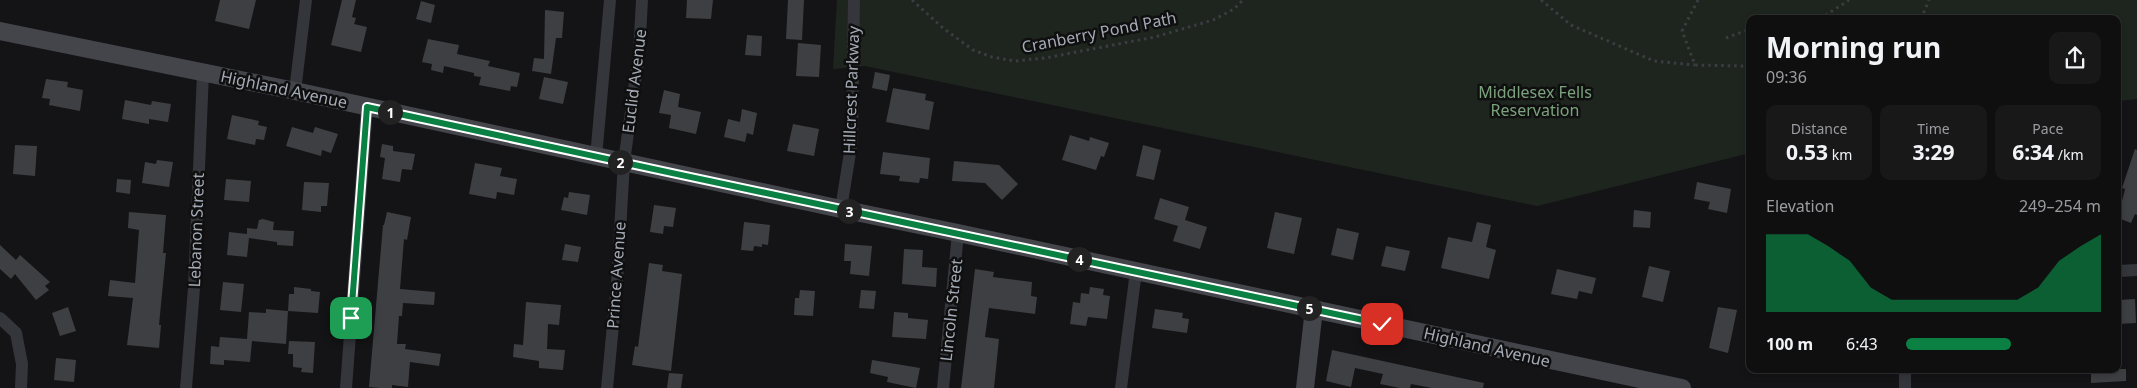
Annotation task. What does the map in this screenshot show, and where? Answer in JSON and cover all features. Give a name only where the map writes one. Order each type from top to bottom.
[{"type":"main road","name":"Highland Avenue","points":[[0,31],[295,91],[840,210],[958,233],[1314,309],[1654,385],[1682,388]]},
{"type":"main road","points":[[1305,388],[1314,309]]},
{"type":"street","points":[[295,91],[306,0]]},
{"type":"street","name":"Euclid Avenue","points":[[596,157],[610,0]]},
{"type":"street","name":"Euclid Avenue","points":[[624,162],[639,54],[642,0]]},
{"type":"street","name":"Hillcrest Parkway","points":[[840,210],[852,140],[854,0]]},
{"type":"street","name":"Lebanon Street","points":[[186,388],[194,288],[203,73]]},
{"type":"street","points":[[346,388],[367,107]]},
{"type":"street","name":"Prince Avenue","points":[[608,388],[617,283],[624,162]]},
{"type":"street","name":"Lincoln Street","points":[[943,388],[958,233]]},
{"type":"street","points":[[2121,271],[2137,270]]},
{"type":"street","points":[[1121,388],[1136,271]]},
{"type":"street","points":[[0,318],[16,333],[22,364],[21,388]]},
{"type":"street","points":[[1905,373],[1905,388]]},
{"type":"path","name":"Cranberry Pond Path","points":[[912,0],[943,28],[973,50],[992,57],[1015,61],[1045,58],[1155,38],[1213,20],[1234,9],[1242,0]]},
{"type":"path","points":[[1541,0],[1571,25],[1654,61],[1695,65],[1745,66],[1746,64]]},
{"type":"path","points":[[1695,65],[1682,31],[1698,0]]},
{"type":"path","points":[[1826,15],[1849,0]]},
{"type":"path","points":[[1923,15],[1929,0]]},
{"type":"path","points":[[1726,38],[1746,30]]},
{"type":"green space","name":"Middlesex Fells Reservation","points":[[837,0],[2137,0],[2137,99],[2121,101],[2121,15],[1746,15],[1746,154],[1537,206],[865,66],[833,69]]},
{"type":"building","points":[[220,0],[256,0],[249,29],[215,21]]},
{"type":"building","points":[[342,0],[356,0],[352,17],[356,18],[354,24],[367,27],[361,52],[331,45]]},
{"type":"building","points":[[687,0],[713,0],[711,19],[686,18]]},
{"type":"building","points":[[788,0],[804,0],[802,40],[786,39]]},
{"type":"building","points":[[421,1],[435,5],[431,23],[416,19]]},
{"type":"building","points":[[545,10],[564,12],[562,38],[556,38],[551,74],[532,71],[534,58],[544,59]]},
{"type":"building","points":[[747,35],[762,36],[761,56],[745,55]]},
{"type":"building","points":[[428,39],[459,45],[457,54],[490,61],[488,66],[520,73],[517,87],[511,86],[510,91],[479,85],[481,77],[474,76],[474,73],[444,66],[443,73],[431,70],[432,64],[422,62]]},
{"type":"building","points":[[798,43],[821,45],[819,77],[796,76]]},
{"type":"building","points":[[875,72],[890,75],[887,91],[872,88]]},
{"type":"building","points":[[544,77],[568,82],[563,104],[539,99]]},
{"type":"building","points":[[46,79],[68,82],[67,87],[83,90],[80,111],[49,105],[50,99],[42,98]]},
{"type":"building","points":[[893,88],[926,94],[925,100],[934,102],[929,130],[886,122]]},
{"type":"building","points":[[664,90],[680,94],[678,107],[701,112],[696,134],[669,128],[671,115],[659,113]]},
{"type":"building","points":[[125,100],[151,105],[152,101],[171,104],[168,122],[149,119],[149,124],[122,119]]},
{"type":"building","points":[[742,109],[757,113],[753,135],[747,133],[745,142],[724,137],[728,119],[740,122]]},
{"type":"building","points":[[232,115],[259,121],[258,125],[267,127],[264,140],[256,139],[255,145],[227,139]]},
{"type":"building","points":[[793,124],[819,129],[814,156],[787,151]]},
{"type":"building","points":[[292,127],[313,133],[315,127],[338,134],[331,153],[322,150],[321,156],[286,146]]},
{"type":"building","points":[[1070,135],[1089,141],[1090,137],[1109,143],[1104,157],[1101,156],[1096,170],[1062,160]]},
{"type":"building","points":[[382,144],[393,146],[393,151],[415,154],[412,170],[402,169],[400,182],[382,179],[385,158],[380,157]]},
{"type":"building","points":[[15,145],[37,146],[35,176],[13,174]]},
{"type":"building","points":[[1143,145],[1161,150],[1154,180],[1136,176]]},
{"type":"building","points":[[2135,149],[2137,150],[2137,215],[2135,214],[2131,223],[2121,219],[2121,206],[2125,189],[2122,188]]},
{"type":"building","points":[[883,152],[930,158],[928,179],[920,178],[919,183],[899,181],[900,176],[880,174]]},
{"type":"building","points":[[157,160],[173,162],[169,187],[142,183],[145,162],[156,164]]},
{"type":"building","points":[[954,161],[999,165],[1018,184],[1002,200],[985,183],[952,181]]},
{"type":"building","points":[[475,163],[502,168],[500,176],[517,179],[514,195],[497,192],[496,199],[469,194]]},
{"type":"building","points":[[117,179],[131,180],[130,194],[116,192]]},
{"type":"building","points":[[226,179],[251,181],[249,202],[224,200]]},
{"type":"building","points":[[304,182],[329,183],[327,206],[321,206],[321,212],[302,210]]},
{"type":"building","points":[[1697,182],[1731,189],[1727,213],[1708,209],[1710,202],[1694,199]]},
{"type":"building","points":[[569,192],[590,195],[587,215],[561,210],[564,197],[568,198]]},
{"type":"building","points":[[1160,198],[1189,207],[1185,220],[1207,227],[1200,249],[1173,241],[1178,226],[1154,219]]},
{"type":"building","points":[[654,205],[676,208],[673,227],[664,226],[663,234],[650,232]]},
{"type":"building","points":[[1634,210],[1651,212],[1650,228],[1633,227]]},
{"type":"building","points":[[129,212],[166,215],[163,253],[166,253],[159,325],[161,325],[159,348],[127,345],[133,298],[108,296],[110,280],[135,283],[139,230],[128,228]]},
{"type":"building","points":[[387,212],[411,217],[407,240],[404,239],[400,289],[435,292],[434,305],[403,303],[402,316],[399,316],[397,344],[406,344],[405,349],[441,354],[439,366],[410,362],[408,387],[392,385],[392,388],[369,387],[383,225]]},
{"type":"building","points":[[1275,212],[1302,218],[1294,254],[1267,248]]},
{"type":"building","points":[[263,219],[274,222],[273,230],[294,231],[293,246],[277,245],[277,242],[249,238],[247,257],[227,255],[229,232],[247,234],[247,228],[257,229],[259,220]]},
{"type":"building","points":[[744,222],[770,225],[768,245],[762,244],[762,247],[754,246],[753,251],[741,250]]},
{"type":"building","points":[[1477,222],[1491,225],[1486,247],[1496,250],[1489,279],[1441,268],[1448,237],[1472,242]]},
{"type":"building","points":[[1337,228],[1359,233],[1353,260],[1331,255]]},
{"type":"building","points":[[565,244],[581,247],[578,262],[562,260]]},
{"type":"building","points":[[845,244],[872,246],[869,276],[850,274],[851,261],[844,261]]},
{"type":"building","points":[[0,245],[16,260],[20,255],[50,282],[45,286],[49,290],[36,300],[15,274],[11,279],[0,269]]},
{"type":"building","points":[[1386,246],[1410,251],[1405,271],[1381,266]]},
{"type":"building","points":[[904,249],[923,250],[922,267],[937,268],[936,287],[902,284]]},
{"type":"building","points":[[649,263],[663,265],[662,271],[682,274],[671,371],[632,365],[635,346],[638,347]]},
{"type":"building","points":[[1649,266],[1670,271],[1663,302],[1642,297]]},
{"type":"building","points":[[975,269],[994,272],[993,277],[1032,282],[1031,296],[1037,297],[1035,314],[989,308],[985,337],[999,339],[994,388],[961,388]]},
{"type":"building","points":[[1557,269],[1596,278],[1592,294],[1579,291],[1577,299],[1551,294]]},
{"type":"building","points":[[223,282],[244,284],[241,312],[220,310]]},
{"type":"building","points":[[294,287],[320,292],[318,313],[288,311],[289,294],[294,294]]},
{"type":"building","points":[[1090,287],[1104,289],[1103,295],[1110,296],[1107,319],[1088,317],[1086,326],[1070,324],[1073,302],[1080,303],[1081,293],[1089,294]]},
{"type":"building","points":[[800,290],[815,291],[813,316],[794,315],[795,298],[799,298]]},
{"type":"building","points":[[861,290],[876,291],[874,309],[859,308]]},
{"type":"building","points":[[2135,299],[2136,323],[2121,324],[2121,300]]},
{"type":"building","points":[[526,302],[561,305],[559,325],[548,324],[547,349],[565,350],[563,370],[539,368],[539,361],[513,357],[514,344],[523,345]]},
{"type":"building","points":[[68,307],[76,331],[60,336],[52,313]]},
{"type":"building","points":[[1718,307],[1737,310],[1728,353],[1709,348]]},
{"type":"building","points":[[266,309],[288,311],[286,344],[252,341],[250,362],[224,360],[224,365],[210,364],[211,346],[219,347],[220,337],[247,339],[249,312],[266,313]]},
{"type":"building","points":[[1155,309],[1183,313],[1182,318],[1189,319],[1187,333],[1152,328]]},
{"type":"building","points":[[894,312],[908,313],[908,318],[928,320],[926,339],[892,337]]},
{"type":"building","points":[[289,341],[315,342],[313,373],[301,372],[302,368],[293,367],[293,354],[288,354]]},
{"type":"building","points":[[1332,350],[1484,383],[1483,388],[1432,388],[1411,384],[1410,388],[1400,388],[1380,384],[1383,374],[1355,368],[1351,387],[1326,381]]},
{"type":"building","points":[[56,358],[76,360],[74,382],[54,380]]},
{"type":"building","points":[[872,360],[920,368],[916,388],[887,382],[888,377],[870,373]]},
{"type":"building","points":[[2121,369],[2126,369],[2126,381],[2091,383],[2091,373],[2121,373]]},
{"type":"building","points":[[669,373],[683,374],[681,388],[667,388]]},
{"type":"route","points":[[351,318],[367,107],[840,210],[958,233],[1382,324]]}]
